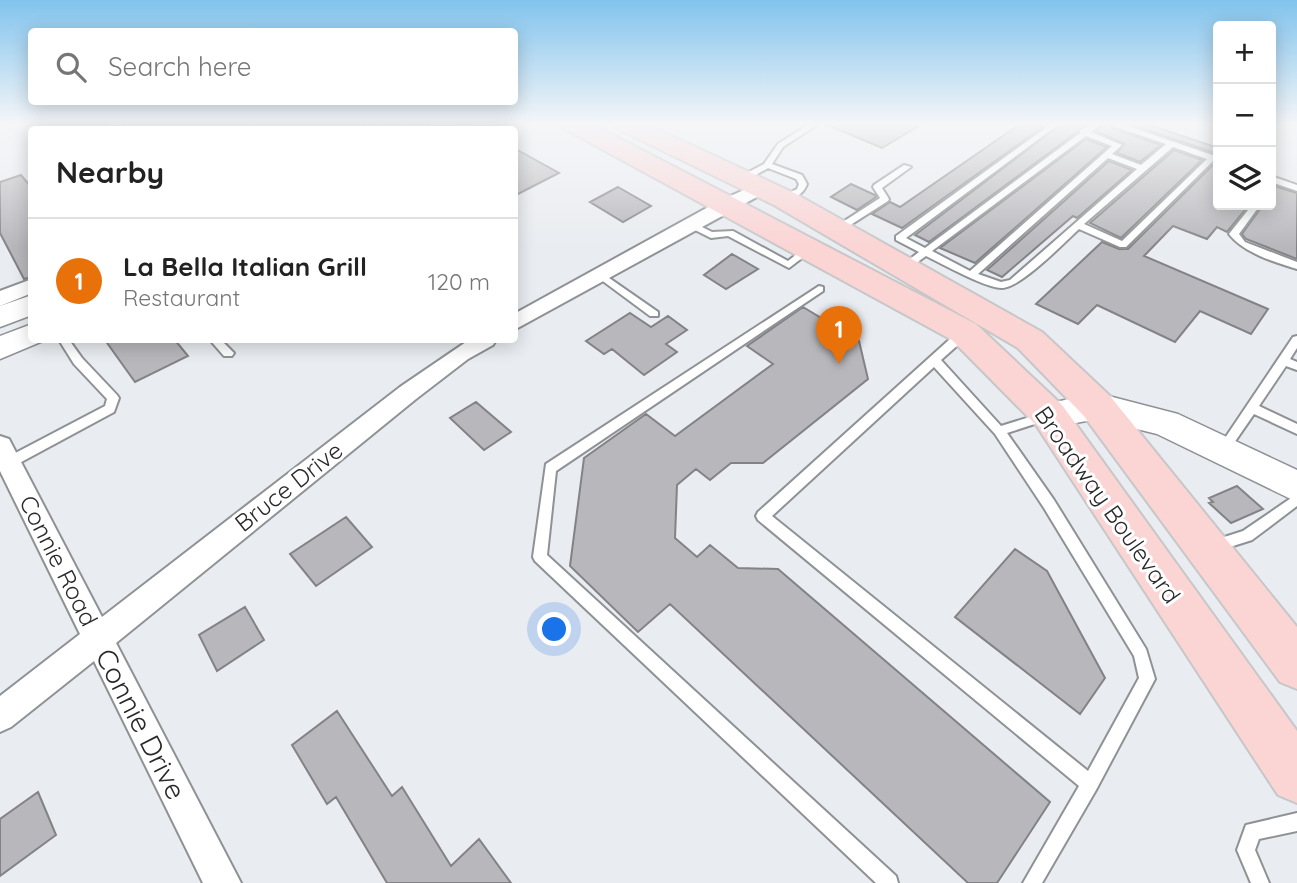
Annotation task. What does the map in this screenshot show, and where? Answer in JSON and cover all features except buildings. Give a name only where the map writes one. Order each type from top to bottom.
[{"type":"main road","name":"Broadway Boulevard","points":[[653,165],[727,204],[753,232],[824,239],[916,259],[1019,332],[1073,410],[1297,776]]},
{"type":"main road","name":"Broadway Boulevard","points":[[722,165],[764,183],[824,239],[964,332],[1073,410],[1207,548],[1297,665]]},
{"type":"street","points":[[518,321],[764,183]]},
{"type":"street","points":[[8,300],[28,288]]},
{"type":"street","points":[[0,348],[28,336]]},
{"type":"street","name":"Bruce Drive","points":[[97,638],[408,393],[460,354],[480,343]]},
{"type":"street","points":[[1073,410],[1166,422],[1297,487]]},
{"type":"street","name":"Connie Road","points":[[4,455],[97,638]]},
{"type":"street","name":"Connie Drive","points":[[0,716],[97,638],[223,883]]},
{"type":"lane","points":[[764,183],[768,165]]},
{"type":"lane","points":[[998,165],[899,237],[916,259],[1001,285],[1013,282],[1147,165]]},
{"type":"lane","points":[[916,259],[1039,165]]},
{"type":"lane","points":[[971,275],[1095,165]]},
{"type":"lane","points":[[1133,165],[1143,169]]},
{"type":"lane","points":[[1078,225],[1123,245],[1208,165]]},
{"type":"lane","points":[[824,239],[885,199],[877,187],[907,167]]},
{"type":"lane","points":[[1276,183],[1297,188]]},
{"type":"lane","points":[[1252,210],[1234,234],[1242,244],[1297,266]]},
{"type":"lane","points":[[690,224],[710,235],[753,232]]},
{"type":"lane","points":[[599,274],[654,314]]},
{"type":"lane","points":[[819,289],[550,468],[540,557],[889,883]]},
{"type":"lane","points":[[964,332],[763,516],[1090,784]]},
{"type":"lane","points":[[1223,450],[1297,340]]},
{"type":"lane","points":[[4,455],[110,409],[113,398],[66,343]]},
{"type":"lane","points":[[218,343],[229,353]]},
{"type":"lane","points":[[934,360],[999,431],[1049,504],[1141,654],[1147,679],[1032,883]]},
{"type":"lane","points":[[1283,360],[1297,366]]},
{"type":"lane","points":[[1252,408],[1297,429]]},
{"type":"lane","points":[[999,431],[1073,410]]},
{"type":"lane","points":[[1207,548],[1247,536],[1297,499]]},
{"type":"lane","points":[[1260,883],[1246,850],[1252,831],[1297,822]]},
{"type":"place","name":"La Bella Italian Grill","points":[[839,364]]}]
